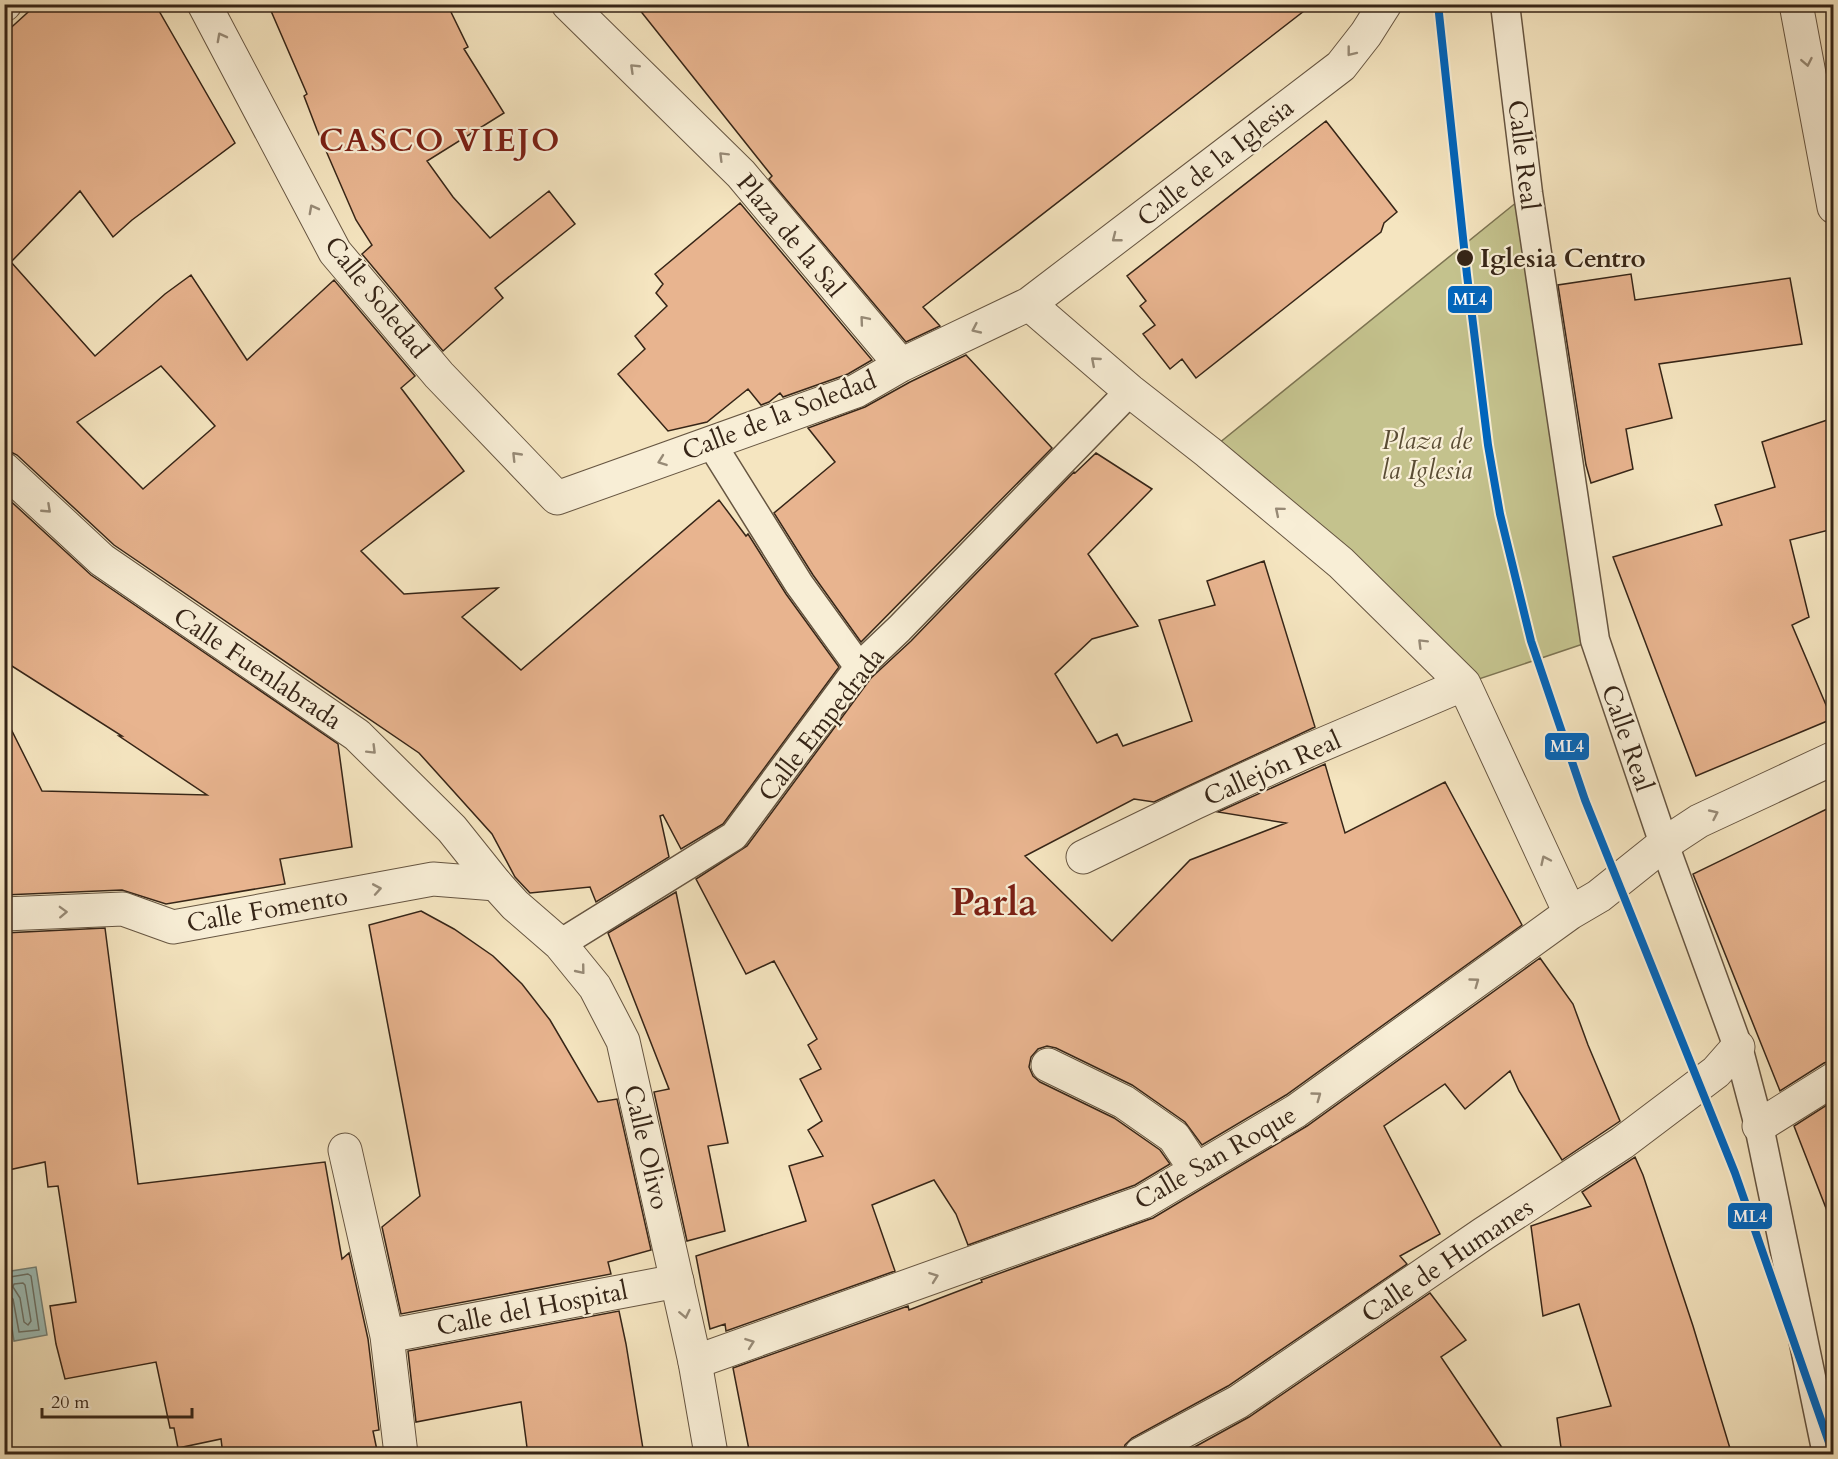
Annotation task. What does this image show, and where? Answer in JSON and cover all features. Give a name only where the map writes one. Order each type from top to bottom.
[{"type":"street","name":"Calle Soledad","points":[[204,4],[335,252],[439,375],[557,498]]},
{"type":"street","name":"Plaza de la Sal","points":[[568,4],[741,174],[901,365]]},
{"type":"street","name":"Calle de la Iglesia","points":[[1029,304],[1341,66],[1366,34],[1385,4]]},
{"type":"street","name":"Calle Real","points":[[1504,4],[1528,193],[1595,640],[1664,844],[1738,1047],[1759,1126],[1827,1455]]},
{"type":"street","points":[[1796,4],[1833,207]]},
{"type":"street","name":"Calle de la Soledad","points":[[557,498],[856,391],[901,365],[1029,304]]},
{"type":"street","points":[[1029,304],[1341,563],[1464,684],[1570,913]]},
{"type":"street","name":"Calle Empedrada","points":[[561,944],[734,836],[859,667],[899,629],[1131,391]]},
{"type":"street","points":[[711,443],[799,584],[859,667]]},
{"type":"street","name":"Calle Fuenlabrada","points":[[4,469],[102,560],[357,735],[452,829],[496,884]]},
{"type":"street","name":"Callejón Real","points":[[1083,857],[1307,751],[1464,684]]},
{"type":"street","points":[[1664,844],[1700,821],[1833,758]]},
{"type":"street","name":"Calle San Roque","points":[[695,1362],[1143,1202],[1296,1111],[1570,913],[1599,896],[1664,844]]},
{"type":"street","name":"Calle Fomento","points":[[4,914],[123,909],[173,927],[433,879],[496,884]]},
{"type":"street","name":"Calle Olivo","points":[[496,884],[515,904],[561,944],[595,987],[623,1041],[695,1362],[711,1455]]},
{"type":"street","name":"Calle de Humanes","points":[[1141,1455],[1238,1402],[1622,1143],[1716,1072],[1738,1047]]},
{"type":"street","points":[[1048,1065],[1124,1102],[1166,1131],[1174,1137],[1196,1170]]},
{"type":"street","points":[[1759,1126],[1833,1079]]},
{"type":"street","points":[[345,1150],[387,1336],[401,1455]]},
{"type":"street","name":"Calle del Hospital","points":[[387,1336],[677,1281]]},
{"type":"green space","name":"Plaza de la Iglesia","points":[[1528,193],[1595,640],[1464,684],[1208,452]]},
{"type":"water","points":[[36,1267],[47,1335],[14,1341],[5,1272]]},
{"type":"building","points":[[37,4],[155,4],[235,143],[132,220],[113,237],[80,191],[11,262],[95,356],[165,294],[191,275],[247,360],[334,280],[415,376],[401,388],[464,471],[361,551],[404,594],[498,588],[462,617],[521,670],[719,500],[746,536],[748,534],[786,594],[839,667],[723,824],[681,849],[663,815],[660,816],[669,857],[596,902],[590,887],[530,893],[515,877],[492,834],[419,753],[114,545],[17,455],[4,451],[4,34]],"holes":[[[161,366],[215,426],[143,489],[77,422]]]},
{"type":"building","points":[[268,4],[447,4],[468,47],[464,49],[504,113],[427,161],[453,197],[490,238],[549,191],[575,224],[495,288],[503,298],[443,351],[362,254],[372,245],[356,220],[317,130],[304,96],[307,94]]},
{"type":"building","points":[[635,4],[1313,4],[923,307],[940,326],[906,342],[769,179],[772,176]]},
{"type":"building","points":[[1326,121],[1397,212],[1384,223],[1381,232],[1196,378],[1182,359],[1170,369],[1143,334],[1155,325],[1140,306],[1146,301],[1127,276]]},
{"type":"building","points":[[740,203],[872,360],[848,374],[783,397],[780,393],[761,405],[748,389],[707,422],[668,431],[618,374],[645,349],[635,336],[667,306],[656,293],[663,284],[655,274]]},
{"type":"building","points":[[1631,274],[1635,300],[1790,278],[1802,344],[1659,364],[1672,418],[1626,429],[1633,469],[1591,483],[1586,465],[1558,285]]},
{"type":"building","points":[[966,355],[1052,448],[861,642],[813,575],[774,513],[835,462],[808,428],[865,407]]},
{"type":"building","points":[[1833,418],[1833,529],[1790,540],[1809,617],[1792,625],[1832,719],[1696,776],[1613,557],[1722,525],[1715,505],[1775,487],[1762,442]]},
{"type":"building","points":[[1096,453],[1152,489],[1088,554],[1138,626],[1092,639],[1055,674],[1097,743],[1117,734],[1123,746],[1192,721],[1159,620],[1215,605],[1207,581],[1264,561],[1315,727],[1154,802],[1134,799],[1025,856],[1112,941],[1190,860],[1286,823],[1218,812],[1325,764],[1345,833],[1445,782],[1522,925],[1286,1095],[1202,1145],[1185,1122],[1132,1085],[1056,1048],[1047,1046],[1038,1049],[1031,1057],[1029,1067],[1033,1076],[1040,1082],[1114,1118],[1160,1150],[1170,1164],[1135,1185],[968,1245],[956,1214],[934,1180],[872,1205],[895,1271],[726,1331],[725,1324],[710,1329],[696,1256],[806,1221],[789,1166],[823,1156],[808,1130],[822,1121],[800,1079],[821,1069],[808,1045],[817,1039],[774,961],[746,974],[696,879],[747,846],[871,678],[911,641],[1074,472]]},
{"type":"building","points":[[4,495],[91,575],[338,744],[352,847],[280,859],[285,884],[166,904],[122,890],[4,895],[4,715],[42,791],[207,795],[119,736],[122,736],[4,661]]},
{"type":"building","points":[[1833,806],[1833,1060],[1824,1063],[1780,1091],[1693,874]]},
{"type":"building","points":[[676,892],[728,1143],[708,1146],[725,1231],[687,1241],[654,1092],[669,1089],[608,933]]},
{"type":"building","points":[[421,911],[454,929],[493,956],[522,984],[550,1020],[598,1102],[617,1099],[651,1250],[608,1262],[611,1274],[401,1314],[382,1227],[420,1196],[369,925]]},
{"type":"building","points":[[105,928],[138,1184],[325,1162],[342,1259],[349,1253],[368,1339],[379,1430],[373,1431],[378,1455],[223,1455],[221,1439],[178,1448],[174,1428],[170,1428],[156,1362],[65,1379],[50,1306],[76,1302],[58,1186],[48,1187],[45,1162],[4,1171],[4,933]]},
{"type":"building","points":[[1540,958],[1573,1004],[1620,1121],[1562,1160],[1519,1091],[1510,1071],[1465,1109],[1445,1084],[1384,1126],[1440,1234],[1400,1256],[1407,1264],[1228,1386],[1132,1438],[1125,1445],[1122,1455],[750,1455],[733,1368],[908,1306],[909,1310],[982,1282],[981,1280],[1153,1218],[1307,1126]]},
{"type":"building","points":[[1833,1101],[1833,1221],[1831,1221],[1794,1126]]},
{"type":"building","points":[[1635,1157],[1693,1326],[1732,1455],[1562,1455],[1557,1418],[1611,1406],[1579,1304],[1543,1316],[1531,1226],[1591,1206],[1582,1192]]},
{"type":"building","points":[[1430,1293],[1466,1340],[1441,1357],[1507,1455],[1180,1455],[1249,1417]]},
{"type":"building","points":[[619,1311],[644,1455],[528,1455],[521,1402],[416,1422],[408,1351]]},
{"type":"transit line","name":"ML4","points":[[1438,4],[1488,445],[1500,514],[1531,641],[1585,800],[1735,1173],[1833,1454]]},
{"type":"place","name":"Iglesia Centro","points":[[1465,258]]},
{"type":"district","name":"CASCO VIEJO","points":[[440,140]]},
{"type":"district","name":"Parla","points":[[994,902]]}]
